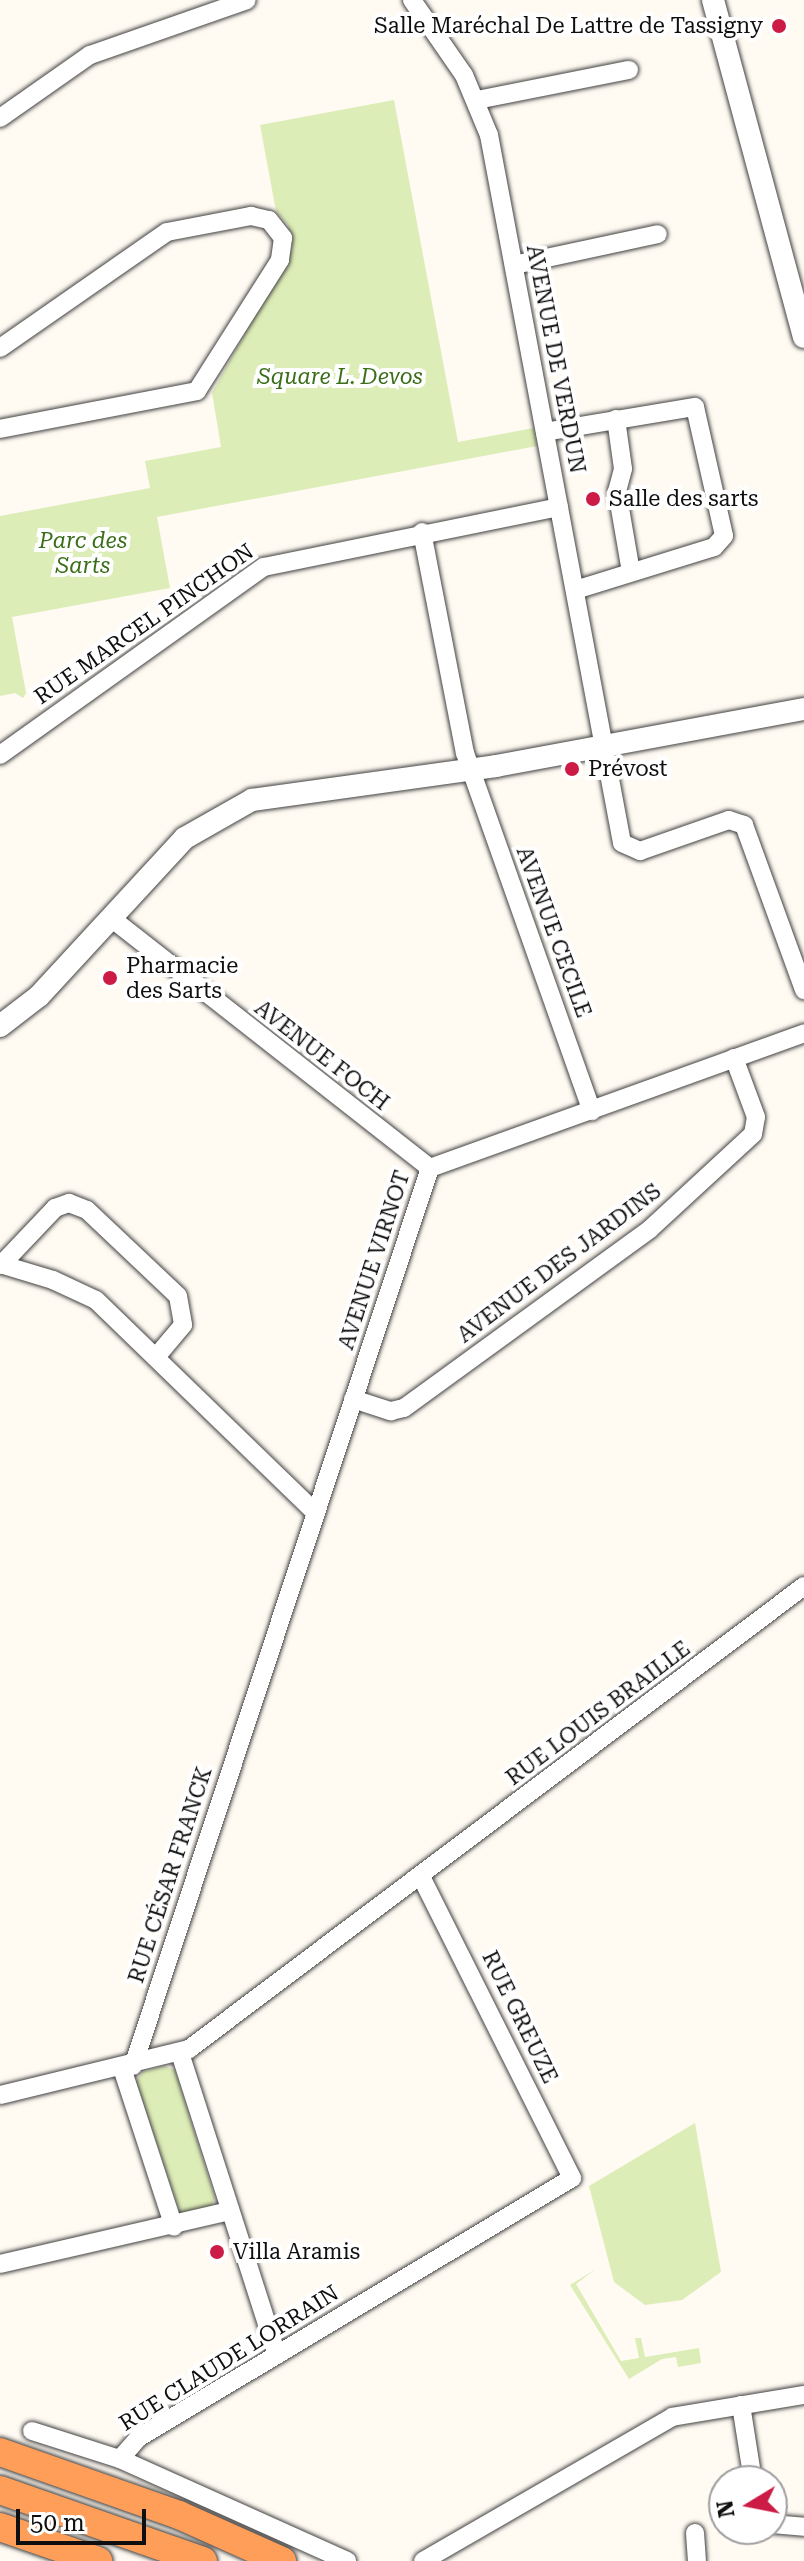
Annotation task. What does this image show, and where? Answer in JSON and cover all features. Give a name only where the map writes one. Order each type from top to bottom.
[{"type":"highway","points":[[0,2452],[179,2515],[282,2561]]},
{"type":"highway","points":[[0,2490],[203,2561]]},
{"type":"highway","points":[[0,2527],[98,2561]]},
{"type":"street","points":[[0,118],[90,55],[247,0]]},
{"type":"street","name":"AVENUE DE VERDUN","points":[[412,0],[477,100],[494,153],[604,746],[627,848],[646,849],[729,820],[744,825],[804,990]]},
{"type":"street","points":[[713,0],[804,337]]},
{"type":"street","points":[[477,100],[629,70]]},
{"type":"street","points":[[0,348],[167,232],[251,216],[269,220],[283,238],[280,260],[197,391],[0,429]]},
{"type":"street","points":[[514,265],[658,234]]},
{"type":"street","points":[[545,432],[689,406],[699,411],[724,536],[714,547],[575,590]]},
{"type":"street","points":[[616,419],[623,469],[617,491],[631,572]]},
{"type":"street","name":"RUE MARCEL PINCHON","points":[[0,755],[256,571],[422,532],[559,507]]},
{"type":"street","name":"AVENUE CECILE","points":[[422,532],[470,770],[592,1111]]},
{"type":"street","points":[[0,1026],[39,996],[195,829],[252,800],[470,770],[798,709]]},
{"type":"street","name":"AVENUE FOCH","points":[[111,918],[430,1168]]},
{"type":"street","name":"AVENUE VIRNOT","points":[[253,1699],[430,1168],[804,1033]]},
{"type":"street","name":"AVENUE DES JARDINS","points":[[353,1399],[391,1411],[404,1408],[650,1229],[753,1134],[756,1117],[734,1058]]},
{"type":"street","points":[[156,1357],[183,1325],[178,1296],[87,1210],[69,1203],[55,1208],[1,1264],[83,1292],[156,1357],[315,1512]]},
{"type":"street","name":"RUE LOUIS BRAILLE","points":[[180,2053],[422,1879],[804,1586]]},
{"type":"street","name":"RUE CÉSAR FRANCK","points":[[127,2067],[253,1699]]},
{"type":"street","name":"RUE GREUZE","points":[[422,1879],[572,2178]]},
{"type":"street","points":[[0,2095],[180,2053],[277,2355]]},
{"type":"street","points":[[127,2067],[174,2227]]},
{"type":"street","name":"RUE CLAUDE LORRAIN","points":[[120,2459],[138,2438],[572,2178]]},
{"type":"street","points":[[0,2264],[174,2227],[230,2211]]},
{"type":"street","points":[[432,2559],[672,2417],[804,2395]]},
{"type":"street","points":[[741,2405],[750,2465]]},
{"type":"street","points":[[32,2431],[120,2459],[347,2561]]},
{"type":"street","points":[[695,2533],[697,2561]]},
{"type":"green space","name":"Square L. Devos","points":[[394,100],[458,442],[534,428],[537,446],[157,517],[170,588],[12,617],[26,693],[23,698],[15,693],[0,696],[0,516],[150,488],[145,461],[221,447],[212,393],[292,249],[288,225],[276,211],[260,125]]},
{"type":"green space","points":[[164,2066],[175,2070],[215,2198],[211,2207],[181,2215],[136,2081],[143,2072]]},
{"type":"green space","points":[[695,2123],[721,2272],[682,2300],[645,2305],[614,2282],[589,2186]]},
{"type":"green space","points":[[596,2269],[576,2284],[621,2361],[639,2358],[635,2338],[641,2338],[645,2357],[699,2348],[701,2363],[678,2367],[676,2357],[662,2359],[629,2379],[570,2285]]},
{"type":"place","name":"Salle Maréchal De Lattre de Tassigny","points":[[779,26]]},
{"type":"place","name":"Salle des sarts","points":[[593,499]]},
{"type":"place","name":"Prévost","points":[[572,769]]},
{"type":"place","name":"Pharmacie des Sarts","points":[[110,978]]},
{"type":"place","name":"Villa Aramis","points":[[217,2252]]},
{"type":"park label","name":"Parc des Sarts","points":[[83,552]]}]
